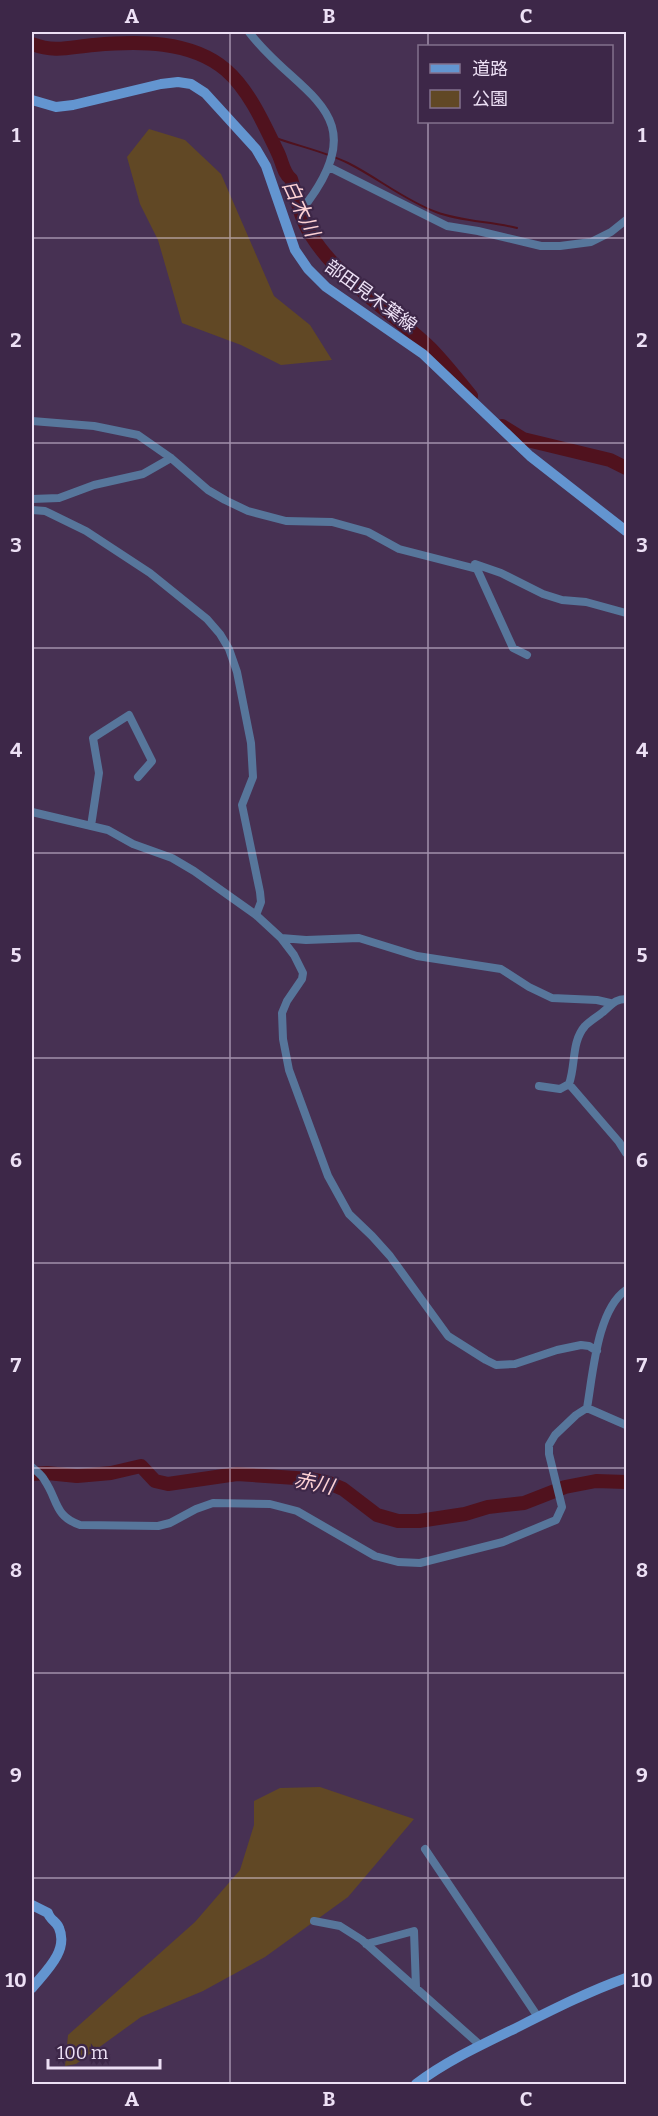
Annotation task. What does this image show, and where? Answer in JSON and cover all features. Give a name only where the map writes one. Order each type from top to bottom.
[{"type":"main road","name":"部田見木葉線","points":[[32,100],[56,107],[73,105],[177,82],[191,84],[205,93],[256,149],[266,166],[295,250],[308,270],[326,287],[423,354],[530,456],[627,531]]},
{"type":"main road","points":[[32,1905],[48,1913],[50,1919],[59,1926],[61,1940],[59,1952],[32,1988]]},
{"type":"main road","points":[[416,2085],[449,2062],[480,2046],[538,2017],[627,1978]]},
{"type":"street","points":[[249,32],[260,47],[319,101],[333,124],[334,144],[328,167],[307,203]]},
{"type":"street","points":[[328,167],[447,226],[541,246],[591,242],[611,232],[627,220]]},
{"type":"street","points":[[32,421],[102,427],[138,435],[171,458],[208,490],[248,511],[286,521],[332,522],[368,532],[399,549],[477,569]]},
{"type":"street","points":[[32,499],[59,498],[94,485],[143,474],[171,458]]},
{"type":"street","points":[[32,510],[45,511],[86,531],[150,573],[207,619],[229,649],[237,672],[254,771],[242,805],[260,892],[261,902],[256,915]]},
{"type":"street","points":[[527,655],[513,648],[475,564],[501,573],[543,594],[627,613]]},
{"type":"street","points":[[91,826],[99,773],[93,738],[129,715],[152,761],[138,777]]},
{"type":"street","points":[[32,812],[108,830],[133,844],[172,858],[195,871],[256,915],[281,938],[294,955],[303,973],[302,979],[282,1013],[283,1039],[289,1070],[328,1176],[349,1214],[390,1256],[448,1336],[496,1365],[515,1364],[557,1350],[581,1345],[589,1346],[597,1351]]},
{"type":"street","points":[[281,938],[306,940],[358,938],[417,956],[501,969],[529,987],[552,998],[597,1000],[610,1003],[627,999]]},
{"type":"street","points":[[539,1086],[560,1089],[569,1084],[575,1065],[577,1038],[586,1025],[610,1003]]},
{"type":"street","points":[[569,1084],[627,1153]]},
{"type":"street","points":[[32,1467],[45,1481],[61,1514],[80,1525],[158,1526],[170,1523],[213,1503],[270,1503],[297,1511],[375,1556],[398,1562],[420,1563],[495,1545],[556,1520],[561,1514],[562,1507],[549,1454],[549,1445],[555,1435],[587,1408],[597,1351],[611,1307],[615,1300],[627,1290]]},
{"type":"street","points":[[587,1408],[627,1425]]},
{"type":"street","points":[[425,1850],[538,2017]]},
{"type":"street","points":[[314,1921],[340,1926],[366,1944],[480,2046]]},
{"type":"street","points":[[366,1944],[414,1931],[416,1988]]},
{"type":"green space","points":[[149,129],[185,140],[221,174],[274,296],[310,325],[332,360],[281,365],[241,345],[182,323],[158,240],[140,204],[127,157]]},
{"type":"green space","points":[[320,1787],[414,1819],[348,1897],[265,1957],[203,1991],[141,2017],[76,2064],[65,2066],[68,2035],[195,1922],[240,1870],[254,1825],[254,1801],[280,1788]]},
{"type":"waterway","name":"白木川","points":[[32,44],[56,49],[128,43],[163,45],[197,53],[226,70],[242,87],[261,119],[284,170],[291,179],[304,222],[323,251],[351,281],[429,347],[471,396]]},
{"type":"waterway","points":[[270,136],[348,163],[436,212],[456,218],[517,228]]},
{"type":"waterway","name":"白木川","points":[[502,426],[523,439],[610,460],[626,468]]},
{"type":"waterway","name":"赤川","points":[[32,1474],[77,1476],[111,1473],[141,1466],[155,1481],[168,1484],[237,1474],[311,1479],[343,1489],[377,1515],[398,1521],[419,1521],[465,1514],[488,1507],[524,1503],[565,1487],[596,1481],[626,1482]]}]
